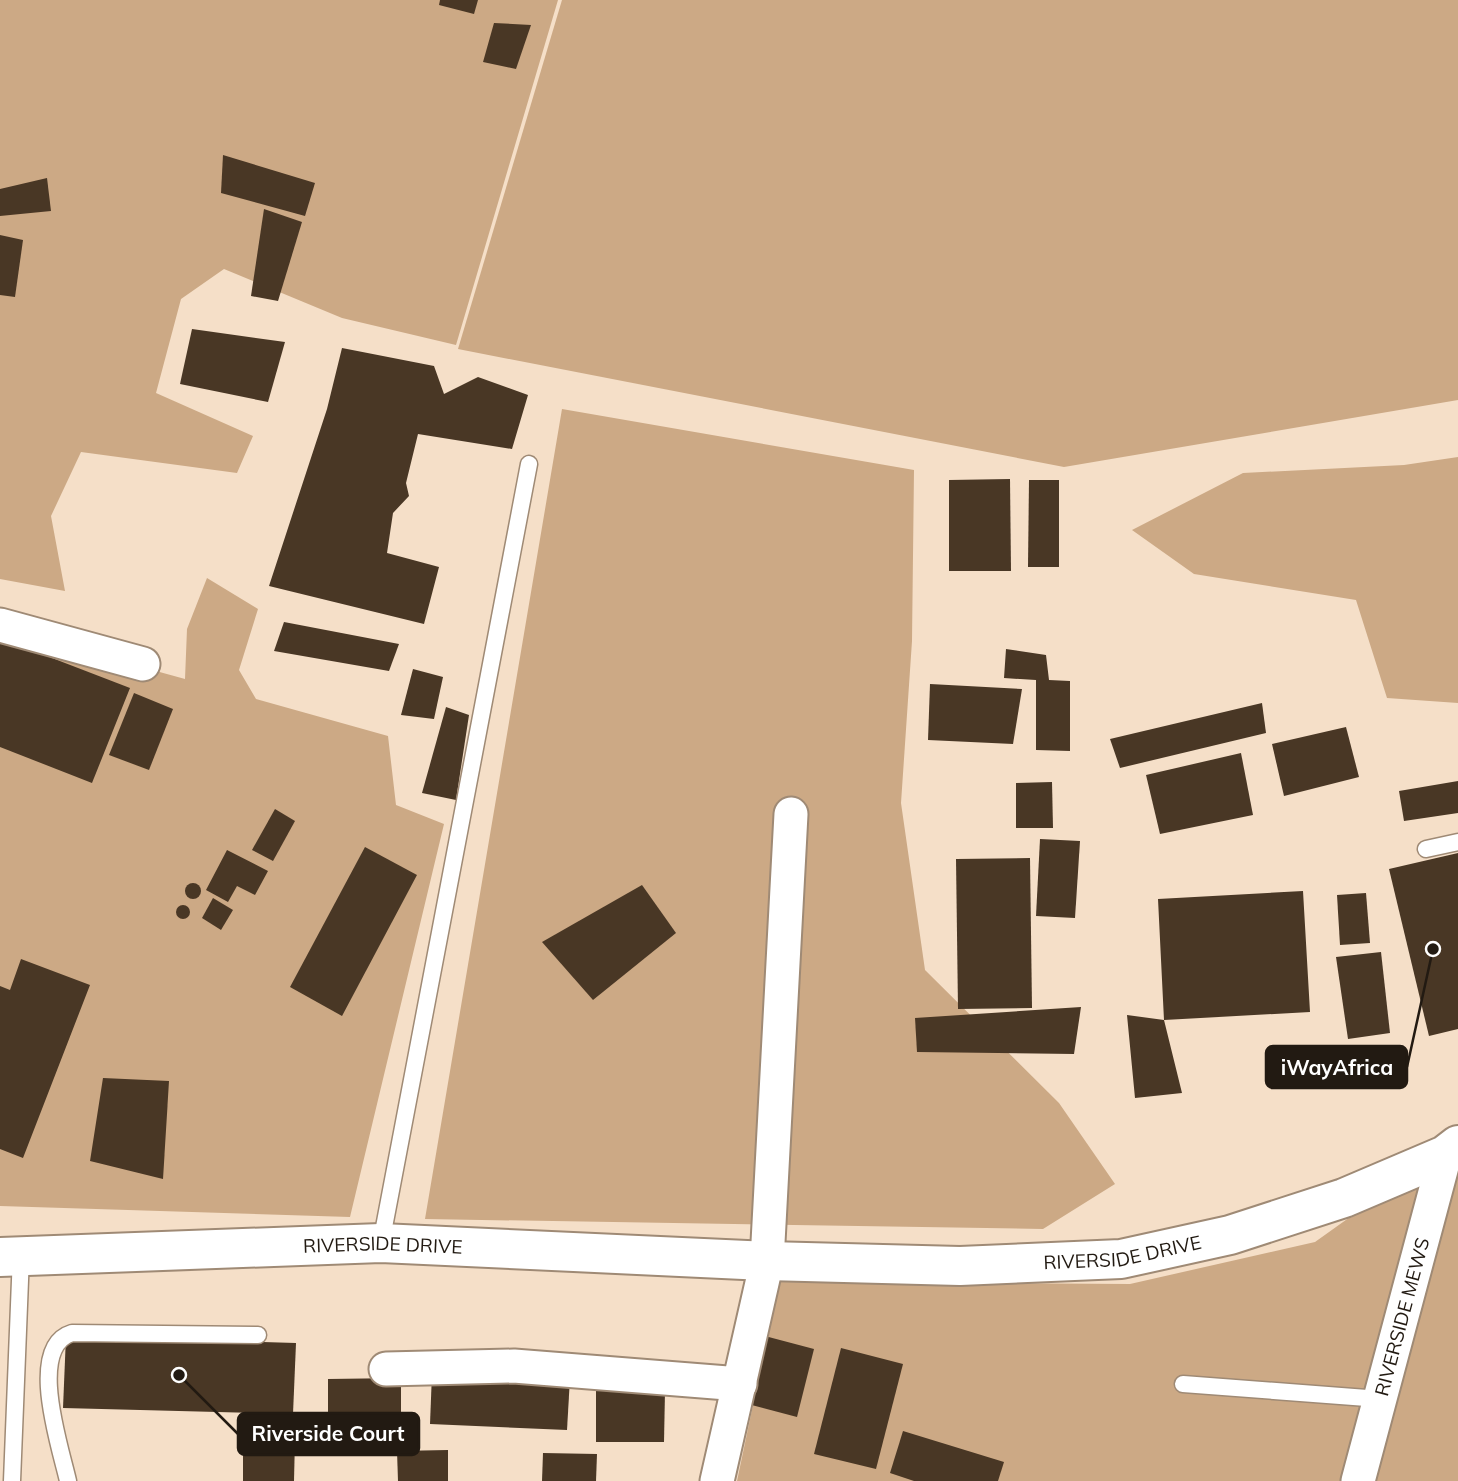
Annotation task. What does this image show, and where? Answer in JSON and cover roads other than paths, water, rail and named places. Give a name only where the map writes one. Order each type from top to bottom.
[{"type":"street","points":[[0,625],[143,664]]},
{"type":"street","points":[[717,1481],[767,1261],[791,814]]},
{"type":"street","name":"RIVERSIDE DRIVE","points":[[10,1256],[381,1243],[767,1261],[960,1266],[1121,1259],[1230,1235],[1344,1198],[1451,1150]]},
{"type":"street","name":"RIVERSIDE MEWS","points":[[1358,1481],[1451,1150]]},
{"type":"street","points":[[386,1369],[514,1366],[740,1384]]},
{"type":"lane","points":[[381,1243],[529,464]]},
{"type":"lane","points":[[1426,849],[1458,842]]},
{"type":"lane","points":[[10,1256],[12,1481]]},
{"type":"lane","points":[[68,1481],[48,1395],[57,1343],[63,1336],[72,1333],[258,1335]]},
{"type":"lane","points":[[1183,1384],[1380,1399]]},
{"type":"place","name":"iWayAfrica","points":[[1433,949]]},
{"type":"place","name":"Riverside Court","points":[[179,1375]]}]
